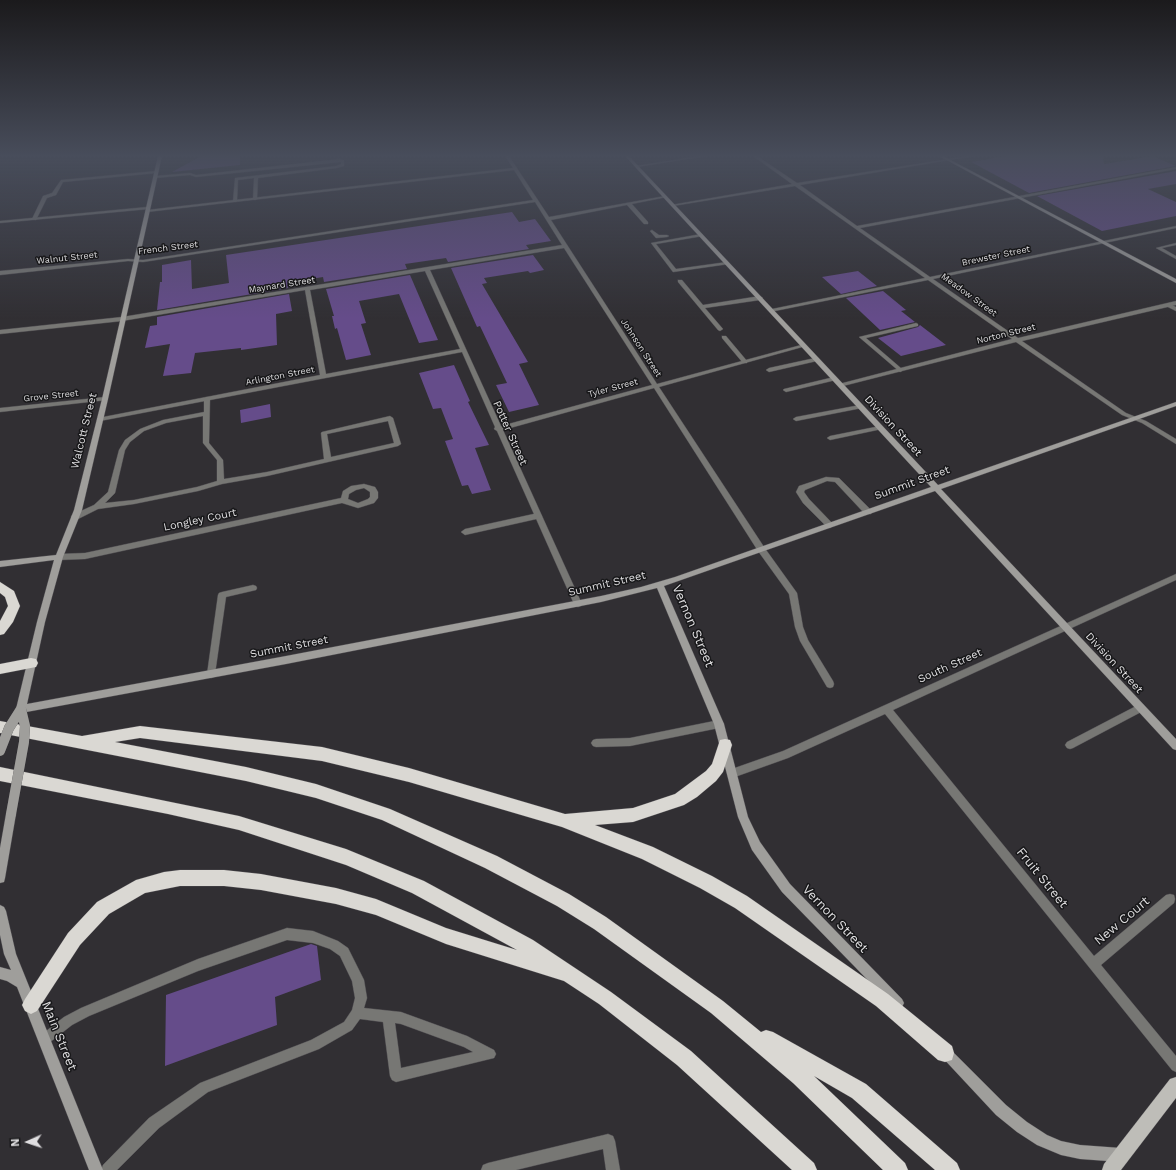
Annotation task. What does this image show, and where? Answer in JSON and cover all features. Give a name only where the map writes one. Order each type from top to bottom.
[{"type":"highway","points":[[0,587],[10,594],[14,606],[10,619],[0,630]]},
{"type":"highway","points":[[0,669],[31,664]]},
{"type":"highway","points":[[0,727],[246,774],[289,784],[352,802],[420,828],[497,865],[570,904],[639,949],[741,1025],[800,1076],[898,1170]]},
{"type":"highway","points":[[77,742],[140,732],[322,754],[409,775],[562,820],[653,856],[706,882],[741,902],[841,970],[882,1000],[945,1053]]},
{"type":"highway","points":[[562,820],[633,815],[679,800],[692,792],[711,776],[718,767],[725,745]]},
{"type":"highway","points":[[0,774],[203,814],[275,833],[346,857],[418,887],[454,905],[527,946],[577,978],[643,1026],[690,1063],[807,1170]]},
{"type":"highway","points":[[31,1005],[74,939],[104,908],[142,886],[164,880],[180,878],[224,878],[261,882],[336,896],[376,907],[446,936],[577,978]]},
{"type":"highway","points":[[741,1025],[859,1091],[950,1170]]},
{"type":"main road","name":"Walcott Street","points":[[0,750],[9,728],[22,706],[31,664],[59,557],[75,517],[105,400],[147,211]]},
{"type":"main road","name":"Division Street","points":[[678,211],[772,311],[815,360],[841,386],[1176,746]]},
{"type":"main road","points":[[1044,211],[1176,281]]},
{"type":"main road","name":"Summit Street","points":[[22,706],[46,705],[211,674],[578,604],[660,585],[935,487],[1176,404]]},
{"type":"main road","points":[[0,564],[59,557]]},
{"type":"main road","name":"Vernon Street","points":[[660,585],[718,724],[725,745],[738,803],[748,831],[776,876],[798,901],[945,1053],[1001,1110],[1022,1127],[1042,1140],[1061,1148],[1080,1152],[1123,1155]]},
{"type":"main road","name":"Walcott Street","points":[[0,878],[24,742],[25,726],[22,706]]},
{"type":"main road","name":"Main Street","points":[[0,911],[10,954],[96,1170]]},
{"type":"main road","points":[[0,973],[10,976],[22,983]]},
{"type":"main road","points":[[1110,1170],[1176,1087]]},
{"type":"street","points":[[34,219],[38,211]]},
{"type":"street","points":[[0,222],[139,211]]},
{"type":"street","name":"French Street","points":[[135,260],[151,260],[473,211]]},
{"type":"street","name":"Johnson Street","points":[[542,211],[655,386],[762,549],[793,593],[799,627],[804,642],[830,684]]},
{"type":"street","points":[[548,219],[593,211]]},
{"type":"street","points":[[635,211],[646,223]]},
{"type":"street","name":"Meadow Street","points":[[834,211],[1124,414],[1144,422],[1176,442]]},
{"type":"street","points":[[858,227],[946,211]]},
{"type":"street","name":"Brewster Street","points":[[772,311],[1176,227]]},
{"type":"street","points":[[652,231],[658,238],[699,233]]},
{"type":"street","points":[[699,233],[653,244],[675,272],[727,263]]},
{"type":"street","points":[[1176,244],[1158,248],[1176,258]]},
{"type":"street","name":"Maynard Street","points":[[0,332],[122,319],[565,246]]},
{"type":"street","name":"Walnut Street","points":[[0,273],[135,260]]},
{"type":"street","name":"Potter Street","points":[[427,269],[497,429],[578,604]]},
{"type":"street","points":[[680,281],[720,328]]},
{"type":"street","points":[[308,289],[322,377]]},
{"type":"street","points":[[702,307],[760,298]]},
{"type":"street","name":"Norton Street","points":[[841,386],[1017,340],[1176,303]]},
{"type":"street","points":[[1168,305],[1176,309]]},
{"type":"street","points":[[900,370],[862,337],[916,325]]},
{"type":"street","points":[[724,337],[745,362]]},
{"type":"street","name":"Tyler Street","points":[[497,429],[803,346]]},
{"type":"street","name":"Arlington Street","points":[[100,419],[463,350]]},
{"type":"street","points":[[769,370],[815,360]]},
{"type":"street","points":[[786,390],[834,379]]},
{"type":"street","points":[[207,399],[206,443],[220,460],[221,482]]},
{"type":"street","name":"Grove Street","points":[[0,410],[105,400]]},
{"type":"street","points":[[796,419],[860,407]]},
{"type":"street","points":[[97,507],[111,493],[122,450],[127,442],[142,430],[166,421],[206,414]]},
{"type":"street","points":[[75,517],[97,507],[134,502],[198,489],[221,482],[328,460],[398,444],[390,418],[324,433],[328,460]]},
{"type":"street","points":[[830,438],[880,428]]},
{"type":"street","points":[[830,525],[806,501],[800,492],[802,488],[826,478],[837,480],[868,512]]},
{"type":"street","name":"Longley Court","points":[[59,557],[85,556],[344,500]]},
{"type":"street","points":[[465,532],[538,516]]},
{"type":"street","name":"South Street","points":[[732,773],[785,756],[886,708],[1176,577]]},
{"type":"street","points":[[211,674],[222,595],[253,588]]},
{"type":"street","name":"Fruit Street","points":[[886,708],[1176,1066]]},
{"type":"street","points":[[1070,746],[1140,708]]},
{"type":"street","points":[[596,743],[630,742],[718,724]]},
{"type":"street","name":"New Court","points":[[1093,964],[1170,899]]},
{"type":"street","points":[[45,1039],[68,1021],[92,1009],[198,965],[287,934],[313,937],[334,945],[344,952],[358,980],[361,998],[357,1013],[348,1026],[315,1045],[204,1087],[154,1123],[108,1170]]},
{"type":"street","points":[[357,1013],[401,1018],[467,1042],[490,1054],[396,1076],[388,1017]]},
{"type":"street","points":[[488,1170],[608,1141],[613,1170]]},
{"type":"building","points":[[1064,211],[1176,211],[1176,216],[1102,231]]},
{"type":"building","points":[[512,212],[519,222],[535,219],[551,241],[526,245],[529,249],[448,262],[446,258],[405,264],[407,269],[324,282],[323,277],[287,283],[288,288],[157,310],[160,282],[162,282],[162,265],[191,260],[192,289],[229,283],[226,255]]},
{"type":"building","points":[[533,255],[544,270],[484,278],[487,283],[482,284],[528,362],[519,364],[539,405],[509,412],[496,385],[507,383],[480,326],[477,327],[451,268]]},
{"type":"building","points":[[858,271],[877,286],[841,294],[822,277]]},
{"type":"building","points":[[410,275],[438,340],[419,343],[399,294],[359,301],[366,323],[361,324],[371,355],[346,360],[337,328],[335,329],[332,316],[334,316],[326,289]]},
{"type":"building","points":[[883,291],[906,310],[901,311],[915,322],[880,330],[846,298]]},
{"type":"building","points":[[289,294],[292,311],[276,314],[277,345],[241,350],[241,348],[195,353],[191,373],[163,376],[170,344],[145,348],[150,326],[157,325],[157,317]]},
{"type":"building","points":[[920,325],[946,345],[901,356],[878,338],[918,327]]},
{"type":"building","points":[[454,365],[470,401],[468,402],[489,445],[475,448],[491,490],[472,494],[468,485],[462,486],[445,441],[453,439],[441,408],[433,409],[419,373]]},
{"type":"building","points":[[270,404],[271,417],[241,423],[240,410]]},
{"type":"building","points":[[311,944],[317,946],[321,980],[275,997],[277,1025],[165,1066],[166,995]]}]
